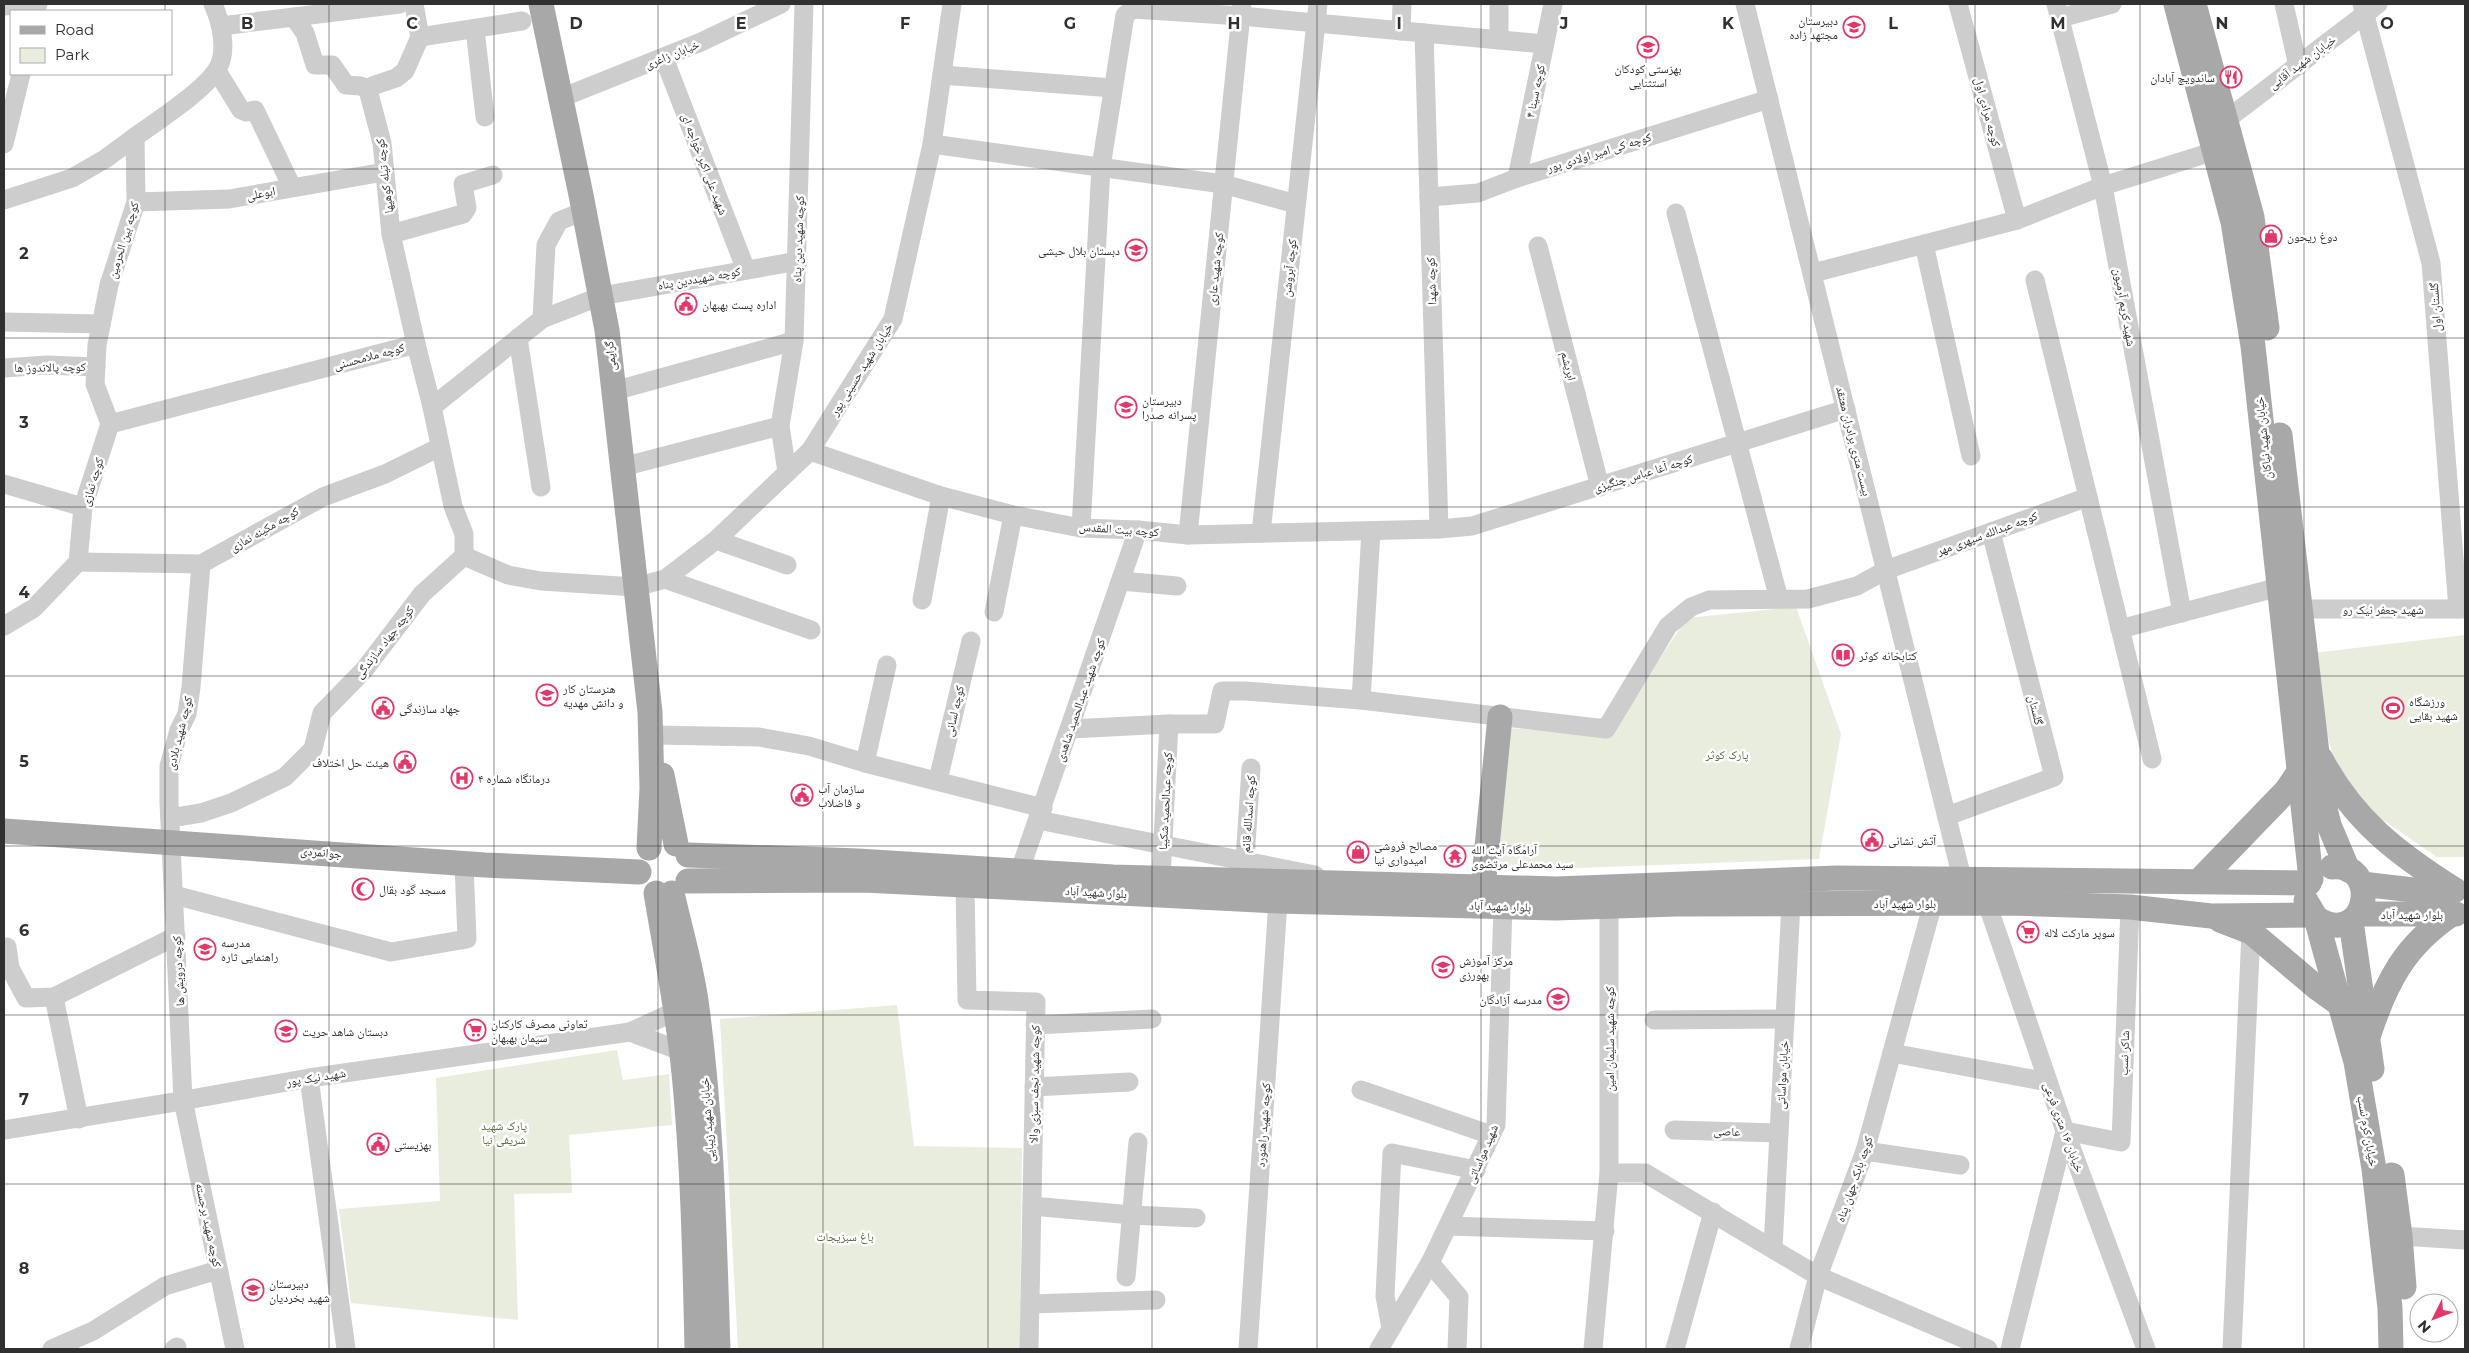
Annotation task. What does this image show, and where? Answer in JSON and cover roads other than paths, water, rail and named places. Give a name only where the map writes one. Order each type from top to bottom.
[{"type":"main road","name":"گرایمی","points":[[541,4],[601,296],[653,724]]},
{"type":"main road","name":"خیابان شهید نیاکان","points":[[2176,4],[2233,222],[2243,276],[2279,586],[2310,881]]},
{"type":"main road","name":"خیابان شهید نیاکان","points":[[2194,4],[2252,217],[2261,274],[2322,796],[2329,825],[2355,877]]},
{"type":"main road","points":[[1483,887],[1500,717]]},
{"type":"main road","points":[[649,848],[653,724]]},
{"type":"main road","name":"خیابان شهید زیبایی","points":[[653,724],[686,872],[710,1146],[703,1333]]},
{"type":"main road","points":[[2316,750],[2329,775],[2352,809],[2367,825],[2459,902],[2393,972],[2367,1039]]},
{"type":"main road","points":[[2199,881],[2286,791],[2299,772]]},
{"type":"main road","name":"جوانمردی","points":[[4,831],[170,830],[464,864],[639,872]]},
{"type":"main road","points":[[659,843],[686,872],[644,884],[639,872],[640,860],[649,848],[659,843]]},
{"type":"main road","name":"بلوار شهید آباد","points":[[686,872],[858,861],[1160,878],[1557,889],[1837,878],[2310,881]]},
{"type":"main road","points":[[2338,867],[2355,877],[2364,895],[2363,905],[2354,918],[2333,925],[2314,916],[2306,899],[2310,881],[2318,872],[2338,867]]},
{"type":"main road","name":"خیابان شهید زیبایی","points":[[686,872],[676,1011],[681,1051],[703,1333],[718,1349]]},
{"type":"main road","name":"بلوار شهید آباد","points":[[686,872],[1278,900],[1556,908],[1791,903],[1987,902],[2130,907],[2211,916],[2314,916]]},
{"type":"main road","name":"بلوار شهید آباد","points":[[2355,877],[2459,902]]},
{"type":"main road","name":"بلوار شهید آباد","points":[[2354,918],[2459,902]]},
{"type":"main road","points":[[2211,916],[2251,932],[2340,1005]]},
{"type":"main road","name":"خیابان کرم نسب","points":[[2314,916],[2327,955],[2356,1062],[2374,1169],[2390,1308],[2391,1349]]},
{"type":"main road","name":"خیابان کرم نسب","points":[[2354,918],[2355,951],[2367,1039],[2400,1236],[2408,1349]]},
{"type":"main road","points":[[2327,955],[2355,951]]},
{"type":"street","points":[[4,6],[21,4]]},
{"type":"street","points":[[4,200],[72,178],[106,159],[193,93],[217,71],[222,55],[221,26],[213,4]]},
{"type":"street","points":[[221,26],[400,4]]},
{"type":"street","points":[[294,17],[305,33],[315,65],[332,66],[346,85],[361,86],[368,90],[372,86],[396,78],[405,71],[420,37],[414,4]]},
{"type":"street","name":"خیابان زاغری","points":[[561,98],[664,58],[745,23],[780,4]]},
{"type":"street","name":"کوچه شهید دین پناه","points":[[787,472],[780,426],[794,341],[798,261],[804,4]]},
{"type":"street","name":"خیابان شهید حسینی پور","points":[[635,587],[664,579],[716,540],[810,451],[893,319],[932,144],[952,4]]},
{"type":"street","name":"کوچه آبروشن","points":[[1261,533],[1318,4]]},
{"type":"street","points":[[1401,31],[1402,4]]},
{"type":"street","points":[[1499,4],[1499,40]]},
{"type":"street","name":"کوچه سینا ۴","points":[[1517,178],[1553,4]]},
{"type":"street","name":"بیست متری برادران معتقد","points":[[1745,4],[1962,878]]},
{"type":"street","name":"کوچه مرادی اول","points":[[1958,4],[2017,220]]},
{"type":"street","points":[[2058,11],[2112,4]]},
{"type":"street","points":[[2284,4],[2298,66]]},
{"type":"street","name":"خیابان شهید آقایی","points":[[2226,120],[2298,66],[2368,7]]},
{"type":"street","name":"گلستان اول","points":[[2368,7],[2431,263],[2462,609]]},
{"type":"street","points":[[1081,528],[1101,167],[1125,15],[1128,11],[1133,9],[1242,10],[1316,23],[1544,44]]},
{"type":"street","name":"کوچه شهید عاری","points":[[1188,535],[1242,10]]},
{"type":"street","name":"شهید کریم آرمیون","points":[[2058,11],[2103,186],[2182,613]]},
{"type":"street","points":[[420,37],[475,30],[522,21]]},
{"type":"street","points":[[475,30],[485,117]]},
{"type":"street","name":"کوچه شهدا","points":[[1424,33],[1439,529]]},
{"type":"street","name":"شهید علی اکبر خواجه ای","points":[[664,58],[746,270]]},
{"type":"street","points":[[217,71],[241,110],[246,112],[255,110],[292,187]]},
{"type":"street","points":[[4,144],[21,75]]},
{"type":"street","points":[[942,75],[1113,88]]},
{"type":"street","name":"کوچه تیله کوهیها","points":[[368,90],[382,143],[391,234],[416,344]]},
{"type":"street","name":"کوچه کی امیر اولادی پور","points":[[1429,197],[1478,192],[1769,99]]},
{"type":"street","name":"کوچه بین الحرمین","points":[[110,424],[95,384],[96,367],[101,324],[109,285],[136,202],[135,138]]},
{"type":"street","points":[[932,144],[1223,184],[1296,204]]},
{"type":"street","points":[[1813,273],[2017,220],[2103,186],[2215,152]]},
{"type":"street","name":"ابوعلی","points":[[136,202],[229,199],[384,172]]},
{"type":"street","points":[[391,234],[463,214],[467,208],[464,184],[493,175]]},
{"type":"street","points":[[542,319],[546,245],[559,221],[584,210]]},
{"type":"street","points":[[1676,213],[1779,599]]},
{"type":"street","points":[[1924,244],[1971,456]]},
{"type":"street","name":"ابریشم","points":[[1538,246],[1600,487]]},
{"type":"street","name":"کوچه شهیددین پناه","points":[[432,407],[542,319],[601,296],[798,261]]},
{"type":"street","points":[[2035,280],[2152,759]]},
{"type":"street","points":[[4,322],[101,324]]},
{"type":"street","points":[[518,338],[541,487]]},
{"type":"street","points":[[614,392],[794,341]]},
{"type":"street","name":"کوچه ملامحسنی","points":[[110,424],[416,344],[432,407],[453,506],[464,534],[464,556]]},
{"type":"street","name":"کوچه پالاندوز ها","points":[[4,368],[47,365],[96,367]]},
{"type":"street","name":"کوچه آغا عباس چنگیزی","points":[[1439,529],[1472,526],[1846,409]]},
{"type":"street","name":"کوچه نمازی","points":[[78,562],[83,507],[110,424]]},
{"type":"street","points":[[622,467],[780,426]]},
{"type":"street","name":"کوچه مکینه نمازی","points":[[201,564],[323,496],[385,474],[440,447]]},
{"type":"street","name":"کوچه بیت المقدس","points":[[810,451],[941,496],[1012,515],[1081,528],[1138,530],[1188,535],[1439,529]]},
{"type":"street","points":[[4,484],[83,507]]},
{"type":"street","points":[[922,600],[941,496]]},
{"type":"street","name":"کوچه عبدالله سپهری مهر","points":[[1500,717],[1606,729],[1668,626],[1691,607],[1709,600],[1808,600],[1857,586],[1886,570],[2088,497]]},
{"type":"street","points":[[994,612],[1012,515]]},
{"type":"street","name":"کوچه شهید عبدالحمید شاهدی","points":[[1020,870],[1138,530]]},
{"type":"street","points":[[1361,700],[1370,531]]},
{"type":"street","name":"گلستان","points":[[1947,816],[2054,777],[1991,532]]},
{"type":"street","points":[[716,540],[787,565]]},
{"type":"street","points":[[464,556],[508,574],[541,582],[635,587]]},
{"type":"street","name":"کوچه جهاد سازندگی","points":[[170,830],[201,813],[231,803],[285,777],[313,749],[322,713],[364,670],[422,594],[464,556]]},
{"type":"street","points":[[4,626],[34,608],[78,562],[201,564]]},
{"type":"street","name":"کوچه شهید بلادی","points":[[170,830],[169,766],[179,730],[187,714],[201,564]]},
{"type":"street","points":[[664,579],[811,630]]},
{"type":"street","points":[[1121,580],[1177,586]]},
{"type":"street","points":[[2120,629],[2279,586]]},
{"type":"street","name":"شهید جعفر نیک رو","points":[[2300,609],[2462,609]]},
{"type":"street","name":"کوچه لسانی","points":[[938,780],[971,641]]},
{"type":"street","points":[[865,763],[887,665]]},
{"type":"street","points":[[1070,729],[1170,724],[1215,724],[1222,691],[1361,700],[1500,717]]},
{"type":"street","points":[[653,724],[759,737],[809,746],[865,763],[938,780],[1040,814],[1163,846],[1245,860],[1355,884]]},
{"type":"street","name":"کوچه عبدالحمید شکیبا","points":[[1160,878],[1170,724]]},
{"type":"street","name":"کوچه اسدالله قائم","points":[[1245,860],[1251,768]]},
{"type":"street","name":"کوچه درویش ها","points":[[170,830],[183,1100]]},
{"type":"street","points":[[174,895],[391,952],[467,939],[464,864]]},
{"type":"street","name":"کوچه شهید نجف سبزی والا","points":[[965,885],[967,1000],[1036,1002],[1029,1349]]},
{"type":"street","name":"کوچه شهید راهنورد","points":[[1248,1349],[1278,900]]},
{"type":"street","name":"خیابان ۱۶ متری فرعی","points":[[1987,902],[2065,1132],[2146,1349]]},
{"type":"street","name":"خیابان مواساتی","points":[[1772,1248],[1791,903]]},
{"type":"street","name":"کوچه بابک جهان پناه","points":[[1799,1349],[1818,1276],[1865,1151],[1933,903]]},
{"type":"street","name":"شهید مواساتی","points":[[1379,1349],[1430,1263],[1496,1125],[1503,906]]},
{"type":"street","name":"کوچه شهید سلیمان امین","points":[[1593,1349],[1606,1231],[1609,1173],[1609,906]]},
{"type":"street","name":"شاکر نسب","points":[[2065,1132],[2121,1142],[2130,907]]},
{"type":"street","points":[[2232,1349],[2251,932]]},
{"type":"street","points":[[4,948],[7,947],[10,968],[26,998],[54,997],[176,936]]},
{"type":"street","points":[[54,997],[79,1119]]},
{"type":"street","name":"شهید نیک پور","points":[[4,1130],[79,1119],[309,1078],[630,1032],[676,1011]]},
{"type":"street","points":[[1035,1025],[1152,1019]]},
{"type":"street","points":[[1654,1020],[1785,1019]]},
{"type":"street","name":"شهید نیک پور","points":[[630,1032],[681,1051]]},
{"type":"street","points":[[1892,1053],[2048,1082]]},
{"type":"street","points":[[309,1078],[346,1349]]},
{"type":"street","points":[[1034,1087],[1129,1082]]},
{"type":"street","points":[[1361,1090],[1492,1136]]},
{"type":"street","name":"کوچه شهید برجسته","points":[[183,1100],[235,1349]]},
{"type":"street","name":"عاصی","points":[[1674,1130],[1779,1133]]},
{"type":"street","points":[[2010,1349],[2065,1132]]},
{"type":"street","points":[[1126,1278],[1138,1142]]},
{"type":"street","points":[[1865,1151],[1960,1165]]},
{"type":"street","points":[[1391,1328],[1384,1296],[1392,1153],[1476,1170]]},
{"type":"street","points":[[1609,1173],[1645,1173],[1818,1276],[1988,1349]]},
{"type":"street","points":[[1032,1206],[1132,1215],[1196,1218]]},
{"type":"street","points":[[1675,1349],[1713,1212]]},
{"type":"street","points":[[1448,1226],[1606,1231]]},
{"type":"street","points":[[2400,1236],[2465,1240]]},
{"type":"street","points":[[1430,1263],[1459,1297],[1457,1349]]},
{"type":"street","points":[[52,1349],[93,1331],[166,1286],[218,1270]]},
{"type":"street","points":[[1030,1304],[1156,1300]]},
{"type":"place","name":"دبیرستان مجتهد زاده","points":[[1854,27]]},
{"type":"place","name":"بهزستی کودکان استثنایی","points":[[1648,47]]},
{"type":"place","name":"ساندویچ آبادان","points":[[2231,77]]},
{"type":"place","name":"دوغ ریحون","points":[[2271,236]]},
{"type":"place","name":"دبستان بلال حبشی","points":[[1136,250]]},
{"type":"place","name":"اداره پست بهبهان","points":[[686,304]]},
{"type":"place","name":"دبیرستان پسرانه صدرا","points":[[1126,407]]},
{"type":"place","name":"کتابخانه کوثر","points":[[1843,655]]},
{"type":"place","name":"هنرستان کار و دانش مهدیه","points":[[547,695]]},
{"type":"place","name":"جهاد سازندگی","points":[[383,708]]},
{"type":"place","name":"ورزشگاه شهید بقایی","points":[[2393,708]]},
{"type":"place","name":"هیئت حل اختلاف","points":[[405,762]]},
{"type":"place","name":"درمانگاه شماره ۴","points":[[462,778]]},
{"type":"place","name":"سازمان آب و فاضلاب","points":[[802,795]]},
{"type":"place","name":"آتش نشانی","points":[[1872,840]]},
{"type":"place","name":"مصالح فروشی امیدواری نیا","points":[[1358,852]]},
{"type":"place","name":"آرامگاه آیت الله سید محمدعلی مرتضوی","points":[[1455,856]]},
{"type":"place","name":"مسجد گود بقال","points":[[363,889]]},
{"type":"place","name":"سوپر مارکت لاله","points":[[2028,932]]},
{"type":"place","name":"مدرسه راهنمایی ثاره","points":[[205,949]]},
{"type":"place","name":"مرکز آموزش بهورزی","points":[[1443,967]]},
{"type":"place","name":"مدرسه آزادگان","points":[[1558,999]]},
{"type":"place","name":"تعاونی مصرف کارکنان سیمان بهبهان","points":[[475,1030]]},
{"type":"place","name":"دبستان شاهد حریت","points":[[286,1031]]},
{"type":"place","name":"بهزیستی","points":[[378,1144]]},
{"type":"place","name":"دبیرستان شهید بخردیان","points":[[253,1290]]},
{"type":"park label","name":"پارک کوثر","points":[[1727,754]]},
{"type":"park label","name":"پارک شهید شریفی نیا","points":[[504,1132]]},
{"type":"park label","name":"باغ سبزیجات","points":[[845,1236]]}]
